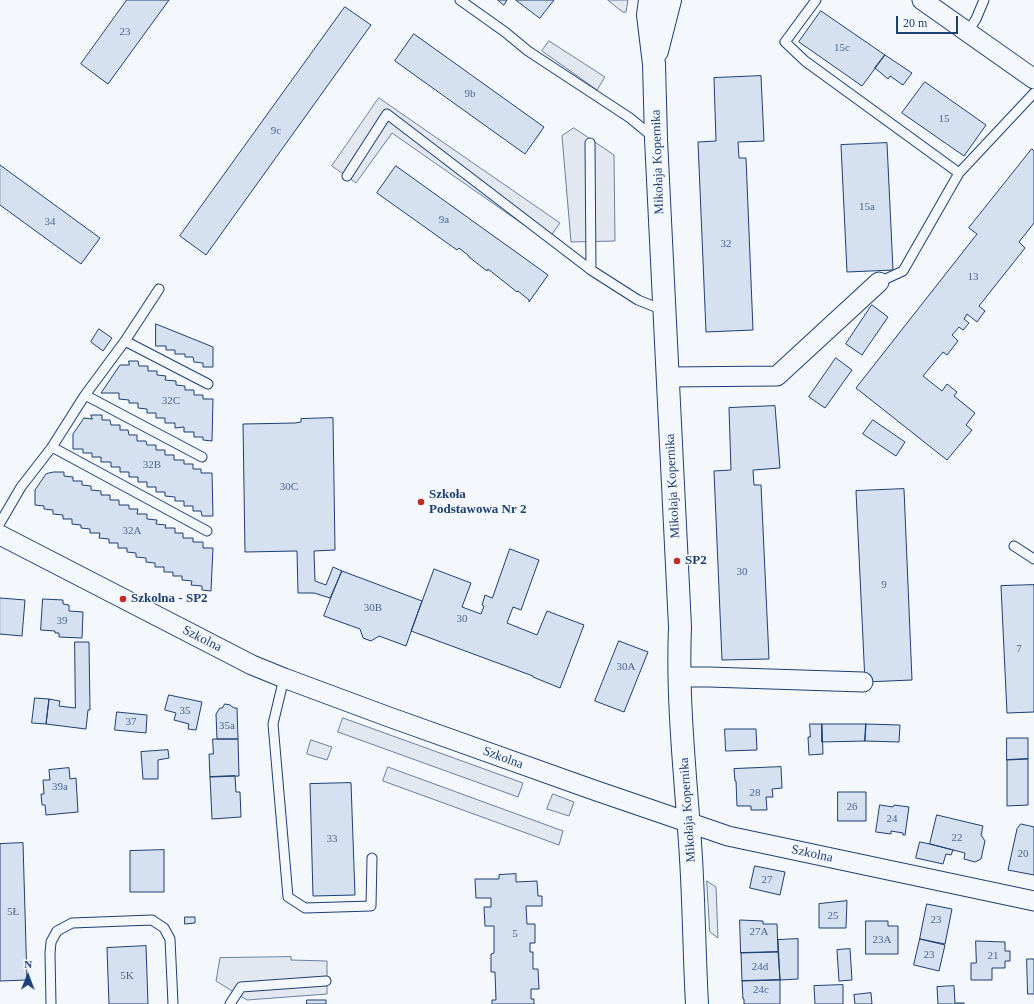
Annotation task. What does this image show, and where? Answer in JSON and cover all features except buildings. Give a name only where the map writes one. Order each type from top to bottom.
[{"type":"street","name":"Mikołaja Kopernika","points":[[650,0],[648,15],[654,64],[656,139],[680,627],[680,677],[692,875],[697,1004]]},
{"type":"street","name":"Mikołaja Kopernika","points":[[654,64],[670,0]]},
{"type":"street","points":[[922,0],[1034,80]]},
{"type":"street","points":[[668,377],[777,376],[879,282]]},
{"type":"street","name":"Szkolna","points":[[0,535],[252,665],[284,678],[564,779],[728,836],[1034,902]]},
{"type":"street","points":[[680,677],[709,676],[863,682]]},
{"type":"lane","points":[[460,0],[528,51],[630,118],[656,139]]},
{"type":"lane","points":[[816,0],[786,42],[805,61],[959,172]]},
{"type":"lane","points":[[967,33],[976,19],[984,0]]},
{"type":"lane","points":[[879,282],[903,271],[959,172],[1034,94]]},
{"type":"lane","points":[[347,176],[387,114],[591,270],[638,300],[665,311]]},
{"type":"lane","points":[[590,143],[591,270]]},
{"type":"lane","points":[[0,523],[21,487],[52,447],[85,395],[126,341],[159,289]]},
{"type":"lane","points":[[126,341],[208,384]]},
{"type":"lane","points":[[85,395],[202,457]]},
{"type":"lane","points":[[52,447],[207,531]]},
{"type":"lane","points":[[1014,546],[1034,559]]},
{"type":"lane","points":[[284,678],[273,724],[288,897],[305,908],[371,906],[372,858]]},
{"type":"lane","points":[[51,1004],[50,953],[51,942],[57,930],[72,922],[152,920],[164,928],[170,939],[172,1004]]},
{"type":"lane","points":[[230,1004],[240,987],[326,981]]},
{"type":"shaded area","points":[[608,0],[628,0],[626,12],[623,12]]},
{"type":"shaded area","points":[[549,41],[605,77],[597,90],[542,51]]},
{"type":"shaded area","points":[[379,98],[560,223],[547,241],[392,133],[356,183],[332,166]]},
{"type":"shaded area","points":[[574,128],[614,155],[615,241],[571,242],[562,136]]},
{"type":"shaded area","points":[[343,718],[523,783],[518,797],[338,732]]},
{"type":"shaded area","points":[[311,740],[332,747],[327,760],[307,754]]},
{"type":"shaded area","points":[[388,767],[563,831],[559,845],[383,781]]},
{"type":"shaded area","points":[[553,794],[574,802],[569,816],[547,809]]},
{"type":"shaded area","points":[[707,881],[716,887],[718,938],[710,932]]},
{"type":"shaded area","points":[[291,957],[291,960],[327,961],[327,994],[247,1000],[216,981],[220,958]]},
{"type":"place","name":"Szkoła Podstawowa Nr 2","points":[[421,502]]},
{"type":"place","name":"SP2","points":[[677,561]]},
{"type":"place","name":"Szkolna - SP2","points":[[123,599]]}]
